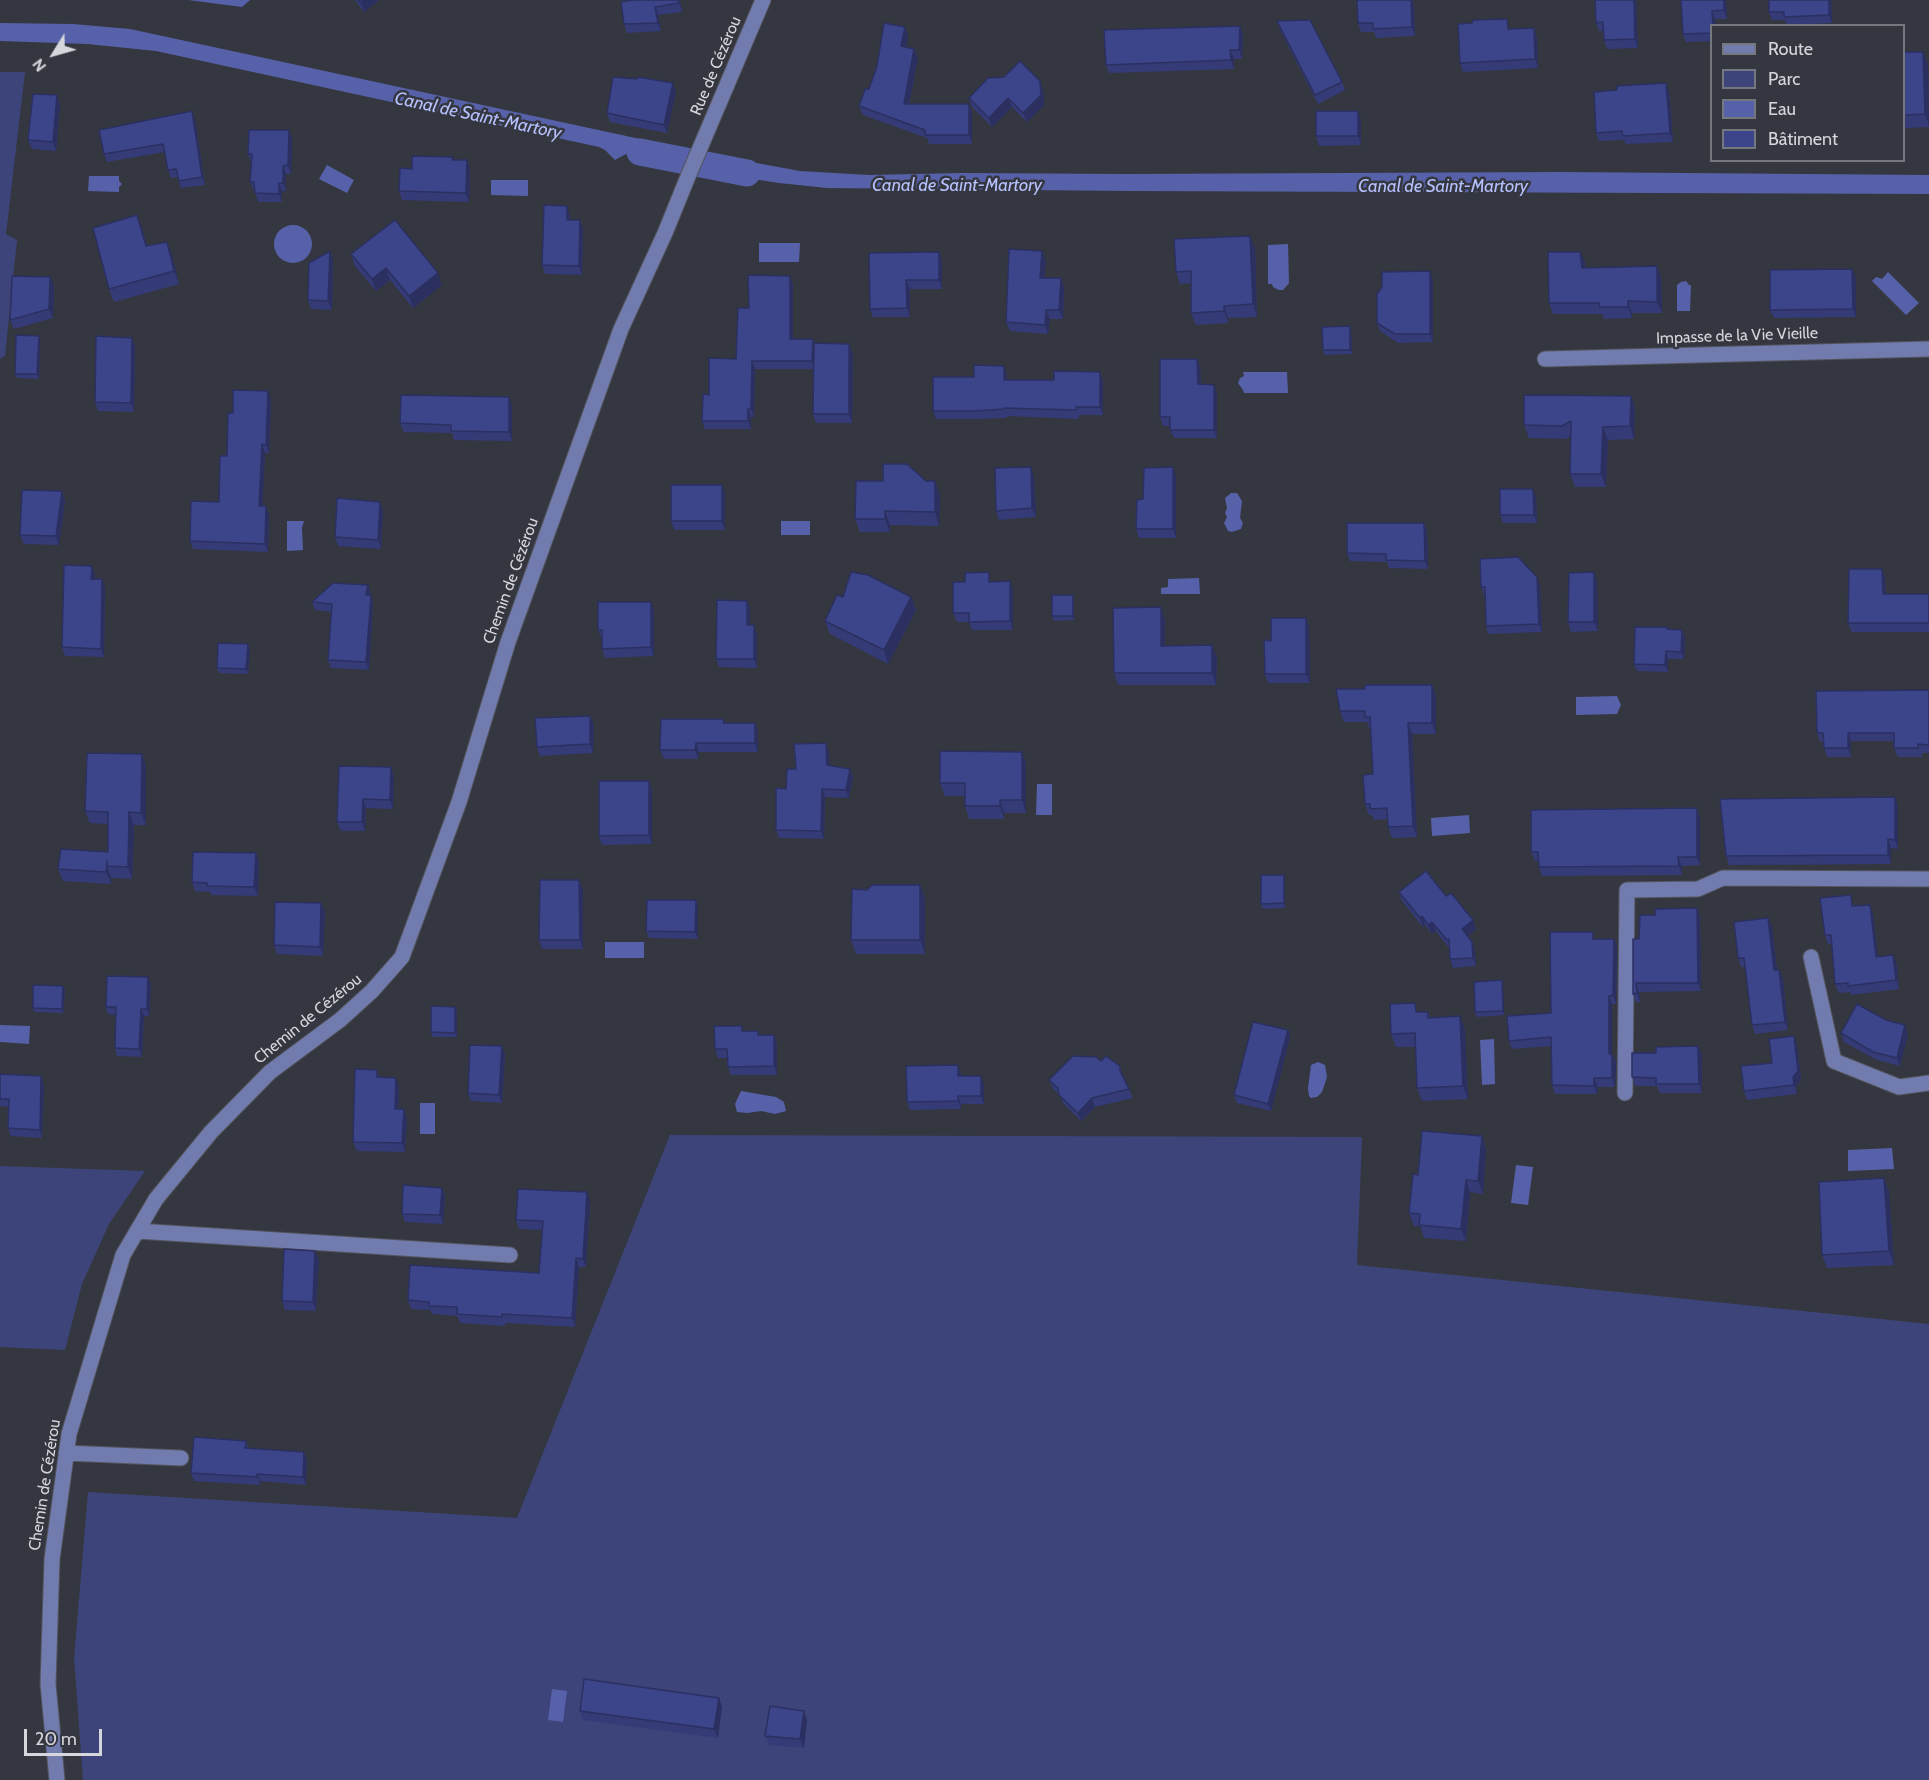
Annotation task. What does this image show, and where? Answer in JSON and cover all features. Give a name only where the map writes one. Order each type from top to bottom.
[{"type":"street","name":"Rue de Cézérou","points":[[701,146],[763,0]]},
{"type":"street","name":"Chemin de Cézérou","points":[[57,1780],[48,1684],[52,1559],[69,1434],[123,1255],[156,1199],[211,1132],[270,1072],[340,1020],[372,991],[402,957],[459,802],[508,642],[618,339],[701,146]]},
{"type":"street","name":"Impasse de la Vie Vieille","points":[[1545,359],[1929,349]]},
{"type":"street","points":[[1625,1093],[1627,890],[1698,889],[1723,878],[1929,879]]},
{"type":"street","points":[[1811,957],[1834,1061],[1899,1087],[1929,1083]]},
{"type":"street","points":[[137,1231],[510,1255]]},
{"type":"street","points":[[66,1453],[181,1458]]},
{"type":"green space","points":[[0,72],[25,72],[6,234],[17,240],[5,356],[0,359]]},
{"type":"green space","points":[[670,1135],[1362,1137],[1357,1265],[1929,1324],[1929,1780],[83,1780],[74,1658],[88,1492],[517,1518]]},
{"type":"green space","points":[[0,1166],[145,1171],[109,1224],[82,1284],[65,1350],[0,1347]]},
{"type":"water","points":[[188,0],[250,0],[242,7]]},
{"type":"water","points":[[0,23],[73,24],[130,29],[682,148],[674,167],[626,154],[615,160],[599,147],[156,51],[87,44],[0,41]]},
{"type":"water","points":[[724,157],[800,171],[869,175],[1561,172],[1929,175],[1929,194],[827,188],[779,183],[715,173],[710,170],[716,160]]},
{"type":"water","points":[[327,165],[354,180],[347,193],[319,179]]},
{"type":"water","points":[[89,176],[119,176],[122,184],[119,192],[88,191]]},
{"type":"water","points":[[491,180],[528,180],[528,196],[491,195]]},
{"type":"water","points":[[293,225],[307,230],[312,244],[307,258],[293,263],[279,258],[274,244],[279,230]]},
{"type":"water","points":[[759,243],[800,243],[799,262],[759,262]]},
{"type":"water","points":[[1288,244],[1289,283],[1283,290],[1279,290],[1272,284],[1268,284],[1268,245]]},
{"type":"water","points":[[1888,272],[1919,303],[1906,315],[1872,281],[1876,277],[1882,279]]},
{"type":"water","points":[[1686,281],[1691,285],[1690,311],[1677,311],[1677,285]]},
{"type":"water","points":[[1243,372],[1287,372],[1288,393],[1244,393],[1238,383],[1244,376]]},
{"type":"water","points":[[1231,493],[1237,493],[1242,501],[1240,518],[1243,523],[1241,529],[1232,532],[1228,531],[1224,523],[1227,517],[1225,498]]},
{"type":"water","points":[[287,521],[304,521],[303,550],[287,551]]},
{"type":"water","points":[[781,521],[810,521],[810,535],[781,535]]},
{"type":"water","points":[[1199,578],[1200,594],[1161,594],[1161,588],[1168,587],[1168,579]]},
{"type":"water","points":[[1617,696],[1621,705],[1617,714],[1576,715],[1576,697]]},
{"type":"water","points":[[1037,784],[1052,784],[1052,815],[1036,815]]},
{"type":"water","points":[[1469,815],[1470,833],[1432,836],[1431,818]]},
{"type":"water","points":[[605,942],[644,942],[644,958],[605,958]]},
{"type":"water","points":[[0,1025],[30,1026],[29,1044],[0,1042]]},
{"type":"water","points":[[1494,1039],[1495,1084],[1482,1085],[1480,1040]]},
{"type":"water","points":[[1318,1062],[1325,1065],[1327,1077],[1322,1092],[1317,1097],[1311,1098],[1308,1088],[1311,1065]]},
{"type":"water","points":[[741,1091],[776,1097],[784,1102],[786,1111],[775,1114],[761,1111],[737,1112],[735,1104]]},
{"type":"water","points":[[420,1103],[435,1103],[435,1134],[420,1134]]},
{"type":"water","points":[[1892,1148],[1894,1169],[1848,1171],[1848,1150]]},
{"type":"water","points":[[1516,1165],[1533,1167],[1528,1205],[1511,1203]]},
{"type":"water","points":[[552,1689],[567,1691],[563,1722],[548,1720]]},
{"type":"building","points":[[678,0],[679,3],[655,7],[658,23],[624,24],[621,2]]},
{"type":"building","points":[[1357,0],[1411,0],[1412,27],[1373,29],[1373,23],[1358,23]]},
{"type":"building","points":[[1595,0],[1634,0],[1635,39],[1604,40],[1603,22],[1596,23]]},
{"type":"building","points":[[1681,0],[1724,0],[1724,10],[1712,11],[1713,24],[1710,24],[1710,33],[1683,34]]},
{"type":"building","points":[[1769,0],[1829,0],[1829,15],[1784,17],[1784,12],[1769,12]]},
{"type":"building","points":[[1507,19],[1508,29],[1534,28],[1535,59],[1460,63],[1458,24],[1472,23],[1473,20]]},
{"type":"building","points":[[1310,20],[1342,82],[1315,95],[1277,21]]},
{"type":"building","points":[[884,23],[905,27],[901,46],[914,49],[904,104],[969,104],[969,135],[925,135],[925,130],[859,106],[865,89],[869,89],[877,66]]},
{"type":"building","points":[[1240,26],[1239,50],[1230,50],[1231,60],[1106,65],[1104,30]]},
{"type":"building","points":[[1905,52],[1923,52],[1925,114],[1905,115]]},
{"type":"building","points":[[1020,61],[1040,81],[1041,95],[1023,113],[1008,98],[989,118],[969,98],[988,78],[1004,77]]},
{"type":"building","points":[[613,77],[637,79],[638,77],[673,83],[664,125],[607,113]]},
{"type":"building","points":[[1666,83],[1670,133],[1623,136],[1622,131],[1596,133],[1594,92],[1617,90],[1617,86]]},
{"type":"building","points":[[33,94],[57,95],[53,142],[28,140]]},
{"type":"building","points":[[192,111],[202,177],[179,181],[176,169],[168,170],[163,144],[104,154],[99,130]]},
{"type":"building","points":[[1316,111],[1358,111],[1358,136],[1316,136]]},
{"type":"building","points":[[249,130],[289,130],[288,165],[283,166],[283,183],[279,183],[279,194],[255,193],[254,182],[250,182],[252,154],[248,154]]},
{"type":"building","points":[[412,156],[453,157],[452,160],[467,160],[466,193],[399,191],[400,168],[412,169]]},
{"type":"building","points":[[544,205],[567,206],[567,220],[580,220],[579,266],[542,265]]},
{"type":"building","points":[[137,215],[146,246],[167,242],[174,271],[109,289],[93,228]]},
{"type":"building","points":[[395,220],[438,273],[409,296],[386,268],[372,279],[351,254]]},
{"type":"building","points":[[1250,236],[1253,304],[1224,306],[1224,311],[1191,313],[1191,271],[1176,272],[1174,239]]},
{"type":"building","points":[[1009,249],[1042,251],[1040,278],[1061,278],[1059,310],[1046,310],[1045,325],[1006,322]]},
{"type":"building","points":[[330,251],[328,301],[308,300],[309,263]]},
{"type":"building","points":[[939,252],[939,280],[906,280],[907,308],[870,309],[869,253]]},
{"type":"building","points":[[1548,252],[1580,252],[1582,268],[1657,266],[1657,302],[1628,301],[1628,307],[1600,307],[1599,303],[1549,303]]},
{"type":"building","points":[[1852,269],[1853,309],[1770,310],[1770,270]]},
{"type":"building","points":[[1430,271],[1430,334],[1395,334],[1377,323],[1377,294],[1382,287],[1382,272]]},
{"type":"building","points":[[748,275],[790,276],[790,339],[813,339],[812,361],[752,361],[751,409],[748,409],[748,421],[702,421],[703,394],[709,395],[709,358],[736,359],[738,308],[749,308]]},
{"type":"building","points":[[12,276],[50,277],[49,309],[10,320]]},
{"type":"building","points":[[1350,326],[1350,350],[1323,350],[1322,327]]},
{"type":"building","points":[[16,335],[39,336],[37,374],[15,374]]},
{"type":"building","points":[[96,336],[132,338],[131,403],[95,402]]},
{"type":"building","points":[[814,343],[849,344],[849,414],[813,414]]},
{"type":"building","points":[[1160,359],[1197,359],[1198,384],[1214,385],[1214,430],[1170,430],[1170,417],[1160,417]]},
{"type":"building","points":[[974,365],[1004,366],[1004,380],[1054,380],[1054,371],[1100,372],[1100,407],[1076,407],[1076,410],[1004,408],[933,411],[933,377],[974,377]]},
{"type":"building","points":[[233,390],[268,391],[266,445],[262,444],[259,506],[266,506],[265,544],[190,541],[191,501],[219,502],[220,456],[227,456],[228,413],[233,413]]},
{"type":"building","points":[[401,395],[509,397],[509,432],[451,431],[451,425],[400,423]]},
{"type":"building","points":[[1524,395],[1631,396],[1630,426],[1603,427],[1601,474],[1570,474],[1571,421],[1562,426],[1524,425]]},
{"type":"building","points":[[883,464],[907,464],[926,481],[935,481],[935,512],[885,511],[885,519],[855,519],[856,481],[883,481]]},
{"type":"building","points":[[1031,467],[1032,508],[996,511],[995,468]]},
{"type":"building","points":[[1173,467],[1173,529],[1136,529],[1137,500],[1143,499],[1144,468]]},
{"type":"building","points":[[671,485],[722,485],[722,521],[671,521]]},
{"type":"building","points":[[1500,489],[1533,489],[1534,515],[1500,515]]},
{"type":"building","points":[[22,490],[62,491],[56,536],[20,535]]},
{"type":"building","points":[[337,498],[380,502],[378,540],[335,537]]},
{"type":"building","points":[[1347,523],[1424,523],[1425,561],[1386,560],[1386,554],[1347,553]]},
{"type":"building","points":[[1518,557],[1537,577],[1539,624],[1486,626],[1485,587],[1481,587],[1480,559]]},
{"type":"building","points":[[64,565],[92,566],[91,579],[102,579],[101,649],[62,647]]},
{"type":"building","points":[[1849,569],[1882,569],[1883,594],[1929,594],[1929,623],[1848,623]]},
{"type":"building","points":[[851,572],[868,575],[911,597],[884,650],[825,621],[837,595],[843,597]]},
{"type":"building","points":[[989,572],[989,582],[1010,581],[1010,621],[969,622],[969,613],[953,613],[953,582],[965,582],[965,573]]},
{"type":"building","points":[[1594,572],[1594,622],[1568,622],[1569,573]]},
{"type":"building","points":[[333,583],[368,585],[366,595],[371,595],[366,662],[328,660],[332,604],[312,602]]},
{"type":"building","points":[[1052,595],[1073,595],[1073,616],[1052,616]]},
{"type":"building","points":[[717,600],[747,601],[747,625],[754,625],[754,659],[716,659]]},
{"type":"building","points":[[598,602],[651,602],[651,647],[602,649],[602,630],[598,630]]},
{"type":"building","points":[[1161,607],[1161,646],[1212,645],[1212,673],[1114,673],[1113,608]]},
{"type":"building","points":[[1271,618],[1306,618],[1306,674],[1265,674],[1264,640],[1271,641]]},
{"type":"building","points":[[1635,627],[1667,627],[1667,629],[1682,630],[1681,652],[1666,651],[1665,665],[1634,664]]},
{"type":"building","points":[[218,643],[248,644],[246,669],[217,668]]},
{"type":"building","points":[[1365,685],[1432,685],[1432,723],[1408,723],[1413,826],[1388,827],[1387,808],[1370,809],[1370,804],[1365,804],[1363,775],[1373,774],[1370,717],[1365,717],[1365,711],[1340,711],[1336,689],[1365,689]]},
{"type":"building","points":[[1929,690],[1929,745],[1918,744],[1918,748],[1894,748],[1894,733],[1848,733],[1848,748],[1824,748],[1823,733],[1817,733],[1816,691]]},
{"type":"building","points":[[590,716],[590,744],[537,747],[535,718]]},
{"type":"building","points":[[661,719],[723,719],[724,723],[755,723],[755,743],[696,743],[695,750],[660,750]]},
{"type":"building","points":[[826,743],[827,765],[850,769],[846,790],[822,789],[821,831],[776,830],[776,788],[786,789],[787,769],[796,769],[794,744]]},
{"type":"building","points":[[940,751],[1022,752],[1022,800],[1000,800],[1000,806],[965,806],[965,783],[940,783]]},
{"type":"building","points":[[87,753],[142,754],[141,813],[129,812],[128,867],[107,866],[107,861],[106,872],[58,869],[61,849],[108,852],[108,812],[85,811]]},
{"type":"building","points":[[339,766],[391,767],[390,800],[363,799],[362,822],[337,822]]},
{"type":"building","points":[[599,781],[649,781],[649,835],[599,836]]},
{"type":"building","points":[[1895,797],[1895,840],[1888,839],[1888,855],[1726,856],[1720,799]]},
{"type":"building","points":[[1697,808],[1697,857],[1678,857],[1679,866],[1539,867],[1538,852],[1531,852],[1531,810]]},
{"type":"building","points":[[193,852],[256,853],[254,887],[207,886],[207,883],[192,882]]},
{"type":"building","points":[[1426,871],[1446,896],[1451,893],[1473,920],[1462,929],[1472,942],[1473,958],[1450,959],[1449,939],[1447,940],[1432,922],[1428,925],[1422,916],[1420,918],[1399,892]]},
{"type":"building","points":[[1261,875],[1284,875],[1284,903],[1261,904]]},
{"type":"building","points":[[540,880],[579,880],[580,940],[539,940]]},
{"type":"building","points":[[872,885],[920,885],[920,940],[851,940],[852,889],[867,890]]},
{"type":"building","points":[[1851,895],[1852,906],[1870,905],[1876,957],[1893,955],[1896,980],[1848,986],[1848,983],[1835,984],[1831,935],[1825,935],[1820,898]]},
{"type":"building","points":[[647,900],[696,900],[695,932],[646,931]]},
{"type":"building","points":[[275,902],[321,903],[320,947],[274,945]]},
{"type":"building","points":[[1697,908],[1698,983],[1636,983],[1637,993],[1633,994],[1633,939],[1639,939],[1640,915],[1655,915],[1655,909]]},
{"type":"building","points":[[1768,918],[1774,970],[1779,970],[1785,1022],[1752,1025],[1744,958],[1738,958],[1734,922]]},
{"type":"building","points":[[1550,932],[1593,932],[1593,939],[1614,939],[1613,995],[1609,996],[1609,1054],[1612,1054],[1612,1078],[1594,1078],[1594,1086],[1552,1085],[1551,1037],[1509,1041],[1507,1016],[1551,1013]]},
{"type":"building","points":[[107,976],[148,977],[147,1009],[141,1009],[139,1049],[115,1048],[116,1007],[106,1007]]},
{"type":"building","points":[[1502,980],[1503,1011],[1475,1012],[1474,982]]},
{"type":"building","points":[[33,985],[63,986],[62,1009],[33,1008]]},
{"type":"building","points":[[1415,1003],[1416,1012],[1428,1012],[1428,1018],[1460,1016],[1463,1086],[1417,1088],[1415,1033],[1391,1034],[1390,1004]]},
{"type":"building","points":[[1857,1004],[1886,1020],[1905,1025],[1897,1058],[1873,1052],[1841,1033]]},
{"type":"building","points":[[431,1006],[455,1007],[455,1033],[431,1032]]},
{"type":"building","points":[[1253,1022],[1288,1030],[1268,1104],[1234,1095]]},
{"type":"building","points":[[714,1026],[742,1026],[742,1031],[758,1031],[758,1035],[774,1035],[774,1066],[728,1067],[727,1049],[715,1049]]},
{"type":"building","points":[[1794,1036],[1798,1071],[1793,1077],[1794,1085],[1744,1091],[1741,1066],[1772,1063],[1769,1039]]},
{"type":"building","points":[[470,1045],[502,1046],[499,1095],[468,1093]]},
{"type":"building","points":[[1698,1046],[1699,1084],[1656,1084],[1656,1078],[1632,1077],[1632,1053],[1656,1053],[1656,1047]]},
{"type":"building","points":[[1073,1056],[1096,1057],[1101,1061],[1106,1056],[1120,1066],[1120,1071],[1129,1089],[1092,1098],[1078,1113],[1059,1095],[1058,1088],[1049,1080]]},
{"type":"building","points":[[958,1065],[958,1076],[981,1076],[981,1096],[958,1096],[958,1101],[907,1102],[906,1066]]},
{"type":"building","points":[[355,1069],[377,1070],[377,1077],[396,1078],[395,1109],[404,1109],[402,1143],[353,1142]]},
{"type":"building","points":[[0,1074],[41,1076],[40,1130],[8,1128],[9,1099],[0,1099]]},
{"type":"building","points":[[1422,1131],[1482,1136],[1478,1181],[1466,1180],[1461,1229],[1419,1225],[1420,1214],[1409,1213],[1413,1174],[1418,1175]]},
{"type":"building","points":[[1884,1178],[1889,1251],[1822,1255],[1819,1182]]},
{"type":"building","points":[[403,1185],[442,1188],[440,1215],[402,1214]]},
{"type":"building","points":[[518,1189],[587,1192],[583,1259],[576,1258],[572,1318],[457,1314],[457,1307],[429,1306],[429,1302],[408,1300],[410,1265],[539,1273],[543,1221],[516,1220]]},
{"type":"building","points":[[284,1249],[315,1251],[313,1302],[282,1301]]},
{"type":"building","points":[[194,1437],[246,1441],[245,1448],[304,1452],[303,1477],[191,1473]]},
{"type":"building","points":[[584,1679],[719,1698],[714,1729],[580,1711]]},
{"type":"building","points":[[770,1706],[804,1711],[800,1739],[765,1736]]},
{"type":"waterway","name":"Canal de Saint-Martory","points":[[640,152],[747,173]]}]
